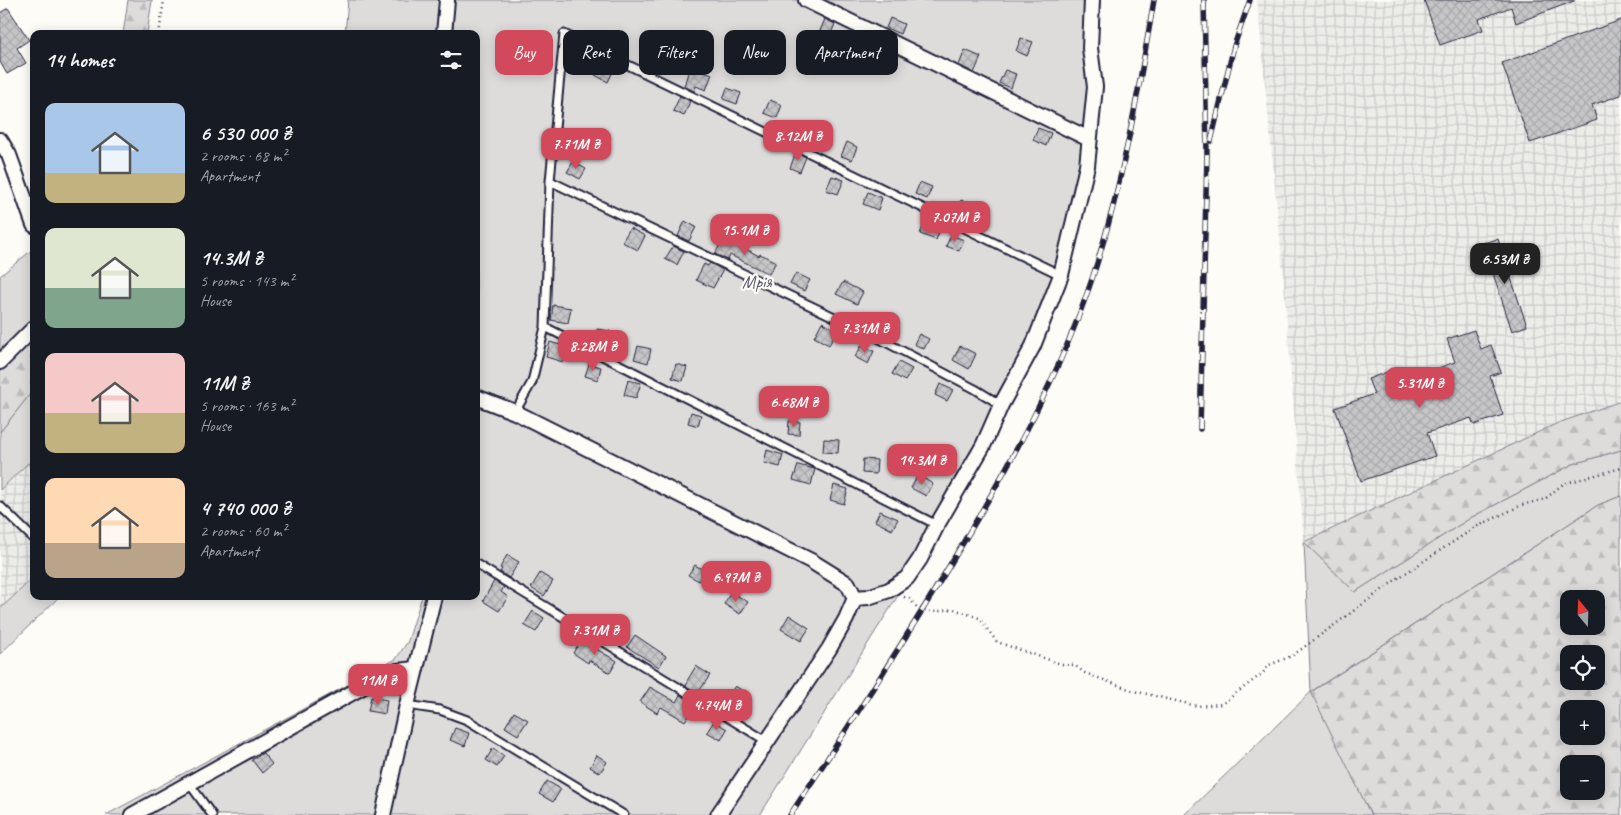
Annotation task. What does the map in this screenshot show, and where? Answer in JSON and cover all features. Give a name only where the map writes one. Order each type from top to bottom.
[{"type":"street","points":[[444,30],[447,0]]},
{"type":"street","points":[[806,0],[1089,139]]},
{"type":"street","points":[[855,598],[868,597],[889,590],[907,578],[920,559],[937,525],[983,446],[1001,406],[1033,346],[1061,275],[1087,166],[1095,87],[1090,48],[1092,0]]},
{"type":"street","points":[[0,140],[9,155],[30,214]]},
{"type":"street","points":[[0,362],[30,332]]},
{"type":"street","points":[[480,399],[515,412],[810,561],[848,584],[855,598],[846,619],[829,649],[718,815]]},
{"type":"street","points":[[383,815],[407,705],[433,600]]},
{"type":"street","points":[[132,815],[378,679],[397,671],[416,669]]},
{"type":"lane","points":[[515,412],[532,382],[545,326],[550,181],[564,34],[1061,275]]},
{"type":"lane","points":[[550,181],[874,336],[975,389],[1001,406]]},
{"type":"lane","points":[[545,326],[937,525]]},
{"type":"lane","points":[[0,506],[30,535]]},
{"type":"lane","points":[[480,566],[768,742]]},
{"type":"lane","points":[[407,705],[440,710],[467,720],[624,815]]},
{"type":"lane","points":[[189,783],[212,815]]},
{"type":"path","points":[[160,30],[164,0]]},
{"type":"path","points":[[889,590],[910,599],[917,607],[923,610],[934,612],[954,609],[979,618],[997,642],[1061,664],[1074,664],[1085,673],[1134,691],[1197,706],[1222,704],[1270,665],[1292,656],[1401,576],[1476,528],[1522,505],[1545,499],[1563,484],[1621,468]]},
{"type":"shaded area","points":[[1257,0],[1621,0],[1621,401],[1558,423],[1304,542],[1282,259]]},
{"type":"shaded area","points":[[28,463],[30,465],[30,581],[0,609],[0,490]]},
{"type":"green space","points":[[128,0],[152,0],[148,30],[124,30]]},
{"type":"green space","name":"Мрія","points":[[348,0],[1097,0],[1097,37],[1102,87],[1066,278],[906,583],[760,815],[106,815],[396,659],[408,641],[421,600],[480,600],[480,30],[345,30]]},
{"type":"green space","points":[[30,251],[30,322],[0,354],[0,276]]},
{"type":"green space","points":[[30,339],[30,394],[0,432],[0,370]]},
{"type":"green space","points":[[30,394],[30,465],[28,463],[0,490],[0,432]]},
{"type":"green space","points":[[1621,401],[1621,450],[1573,464],[1472,517],[1355,592],[1304,542],[1558,423]]},
{"type":"green space","points":[[1621,450],[1621,496],[1598,505],[1312,691],[1371,815],[1184,815],[1311,692],[1304,542],[1355,592],[1472,517],[1573,464]]},
{"type":"green space","points":[[1621,496],[1621,815],[1371,815],[1311,692],[1598,505]]},
{"type":"green space","points":[[30,581],[30,600],[56,600],[0,654],[0,609]]},
{"type":"building","points":[[1424,0],[1574,1],[1516,23],[1511,7],[1479,19],[1483,30],[1440,45]]},
{"type":"building","points":[[8,8],[29,40],[17,48],[26,63],[7,74],[0,62],[0,13]]},
{"type":"building","points":[[890,18],[904,24],[900,34],[898,30],[886,28]]},
{"type":"building","points":[[825,19],[835,24],[832,30],[820,30]]},
{"type":"building","points":[[1621,20],[1621,95],[1592,105],[1597,120],[1530,143],[1502,63]]},
{"type":"building","points":[[1021,38],[1033,42],[1027,56],[1016,51]]},
{"type":"building","points":[[965,50],[981,57],[974,73],[959,65]]},
{"type":"building","points":[[1005,70],[1016,74],[1011,88],[999,83]]},
{"type":"building","points":[[595,75],[611,75],[608,82]]},
{"type":"building","points":[[687,75],[712,75],[706,90],[696,86],[694,91],[684,86]]},
{"type":"building","points":[[727,88],[741,93],[737,104],[723,99]]},
{"type":"building","points":[[680,96],[690,101],[684,116],[673,111]]},
{"type":"building","points":[[770,100],[782,105],[777,118],[764,113]]},
{"type":"building","points":[[807,124],[818,129],[810,147],[800,143]]},
{"type":"building","points":[[1038,128],[1051,133],[1046,146],[1033,140]]},
{"type":"building","points":[[847,142],[857,147],[852,160],[841,156]]},
{"type":"building","points":[[796,152],[806,157],[800,172],[790,168]]},
{"type":"building","points":[[573,162],[586,169],[580,179],[567,172]]},
{"type":"building","points":[[832,176],[844,180],[838,194],[826,190]]},
{"type":"building","points":[[920,182],[932,187],[927,199],[915,194]]},
{"type":"building","points":[[868,192],[882,198],[878,210],[863,204]]},
{"type":"building","points":[[961,200],[975,206],[971,218],[956,212]]},
{"type":"building","points":[[685,221],[696,227],[689,241],[678,236]]},
{"type":"building","points":[[925,221],[941,228],[936,240],[920,234]]},
{"type":"building","points":[[630,228],[645,236],[638,250],[622,242]]},
{"type":"building","points":[[951,235],[964,240],[959,251],[946,246]]},
{"type":"building","points":[[724,237],[759,256],[760,254],[776,262],[769,274],[730,255],[728,260],[715,254]]},
{"type":"building","points":[[1498,239],[1527,326],[1512,331],[1483,243]]},
{"type":"building","points":[[673,246],[684,251],[677,265],[665,259]]},
{"type":"building","points":[[710,263],[723,270],[713,288],[696,280],[704,264],[708,266]]},
{"type":"building","points":[[796,273],[810,280],[804,291],[790,284]]},
{"type":"building","points":[[843,282],[863,292],[857,304],[836,294]]},
{"type":"building","points":[[553,305],[571,308],[568,323],[551,320]]},
{"type":"building","points":[[822,322],[837,331],[829,345],[814,337]]},
{"type":"building","points":[[597,329],[610,331],[607,344],[594,342]]},
{"type":"building","points":[[1474,330],[1481,349],[1491,345],[1501,372],[1490,376],[1503,415],[1474,425],[1471,418],[1427,433],[1435,456],[1361,481],[1335,408],[1374,394],[1368,379],[1395,369],[1399,382],[1455,362],[1447,339]]},
{"type":"building","points":[[919,334],[929,339],[924,349],[914,344]]},
{"type":"building","points":[[550,342],[567,347],[563,362],[546,357]]},
{"type":"building","points":[[862,345],[874,351],[868,364],[855,357]]},
{"type":"building","points":[[638,346],[651,349],[648,363],[634,359]]},
{"type":"building","points":[[960,346],[976,354],[969,369],[953,360]]},
{"type":"building","points":[[899,362],[912,369],[905,381],[892,374]]},
{"type":"building","points":[[589,364],[601,367],[598,380],[585,376]]},
{"type":"building","points":[[676,364],[687,367],[683,381],[672,378]]},
{"type":"building","points":[[628,380],[641,383],[636,398],[624,395]]},
{"type":"building","points":[[940,384],[953,390],[947,401],[935,395]]},
{"type":"building","points":[[691,412],[701,415],[698,426],[688,423]]},
{"type":"building","points":[[789,421],[800,422],[799,435],[788,434]]},
{"type":"building","points":[[824,439],[839,440],[838,453],[823,452]]},
{"type":"building","points":[[767,450],[783,455],[780,467],[764,463]]},
{"type":"building","points":[[863,459],[877,460],[876,474],[862,473]]},
{"type":"building","points":[[798,465],[815,469],[811,485],[793,480]]},
{"type":"building","points":[[918,475],[933,484],[926,496],[911,488]]},
{"type":"building","points":[[834,485],[848,489],[844,504],[830,500]]},
{"type":"building","points":[[880,511],[898,519],[892,530],[875,521]]},
{"type":"building","points":[[507,555],[519,562],[509,578],[500,572],[502,569],[500,568]]},
{"type":"building","points":[[695,565],[705,571],[699,581],[688,575]]},
{"type":"building","points":[[540,573],[553,581],[544,596],[531,588]]},
{"type":"building","points":[[494,581],[504,587],[501,592],[508,597],[499,611],[483,601]]},
{"type":"building","points":[[731,592],[748,602],[740,614],[724,604]]},
{"type":"building","points":[[533,611],[544,618],[536,632],[524,625]]},
{"type":"building","points":[[789,615],[809,628],[801,641],[781,629]]},
{"type":"building","points":[[635,635],[666,656],[659,667],[627,647]]},
{"type":"building","points":[[581,640],[617,661],[610,673],[589,660],[588,663],[573,653]]},
{"type":"building","points":[[696,666],[710,675],[698,693],[686,686]]},
{"type":"building","points":[[735,686],[748,694],[740,708],[726,700]]},
{"type":"building","points":[[650,687],[676,702],[680,695],[693,702],[691,705],[694,707],[685,721],[661,707],[657,713],[640,702]]},
{"type":"building","points":[[371,697],[387,700],[385,714],[368,711]]},
{"type":"building","points":[[514,712],[528,720],[518,735],[505,727]]},
{"type":"building","points":[[714,721],[727,729],[721,740],[707,732]]},
{"type":"building","points":[[455,728],[469,733],[465,746],[450,740]]},
{"type":"building","points":[[493,748],[504,756],[497,767],[486,760]]},
{"type":"building","points":[[263,753],[272,764],[262,773],[252,760]]},
{"type":"building","points":[[597,755],[607,762],[600,773],[590,767]]},
{"type":"building","points":[[547,781],[561,789],[553,802],[539,794]]},
{"type":"railway","points":[[790,815],[835,748],[963,543],[1018,447],[1066,348],[1080,314],[1103,245],[1121,176],[1154,0]]},
{"type":"railway","points":[[1200,429],[1207,155],[1204,0]]},
{"type":"railway","points":[[1211,141],[1234,46],[1250,0]]}]
